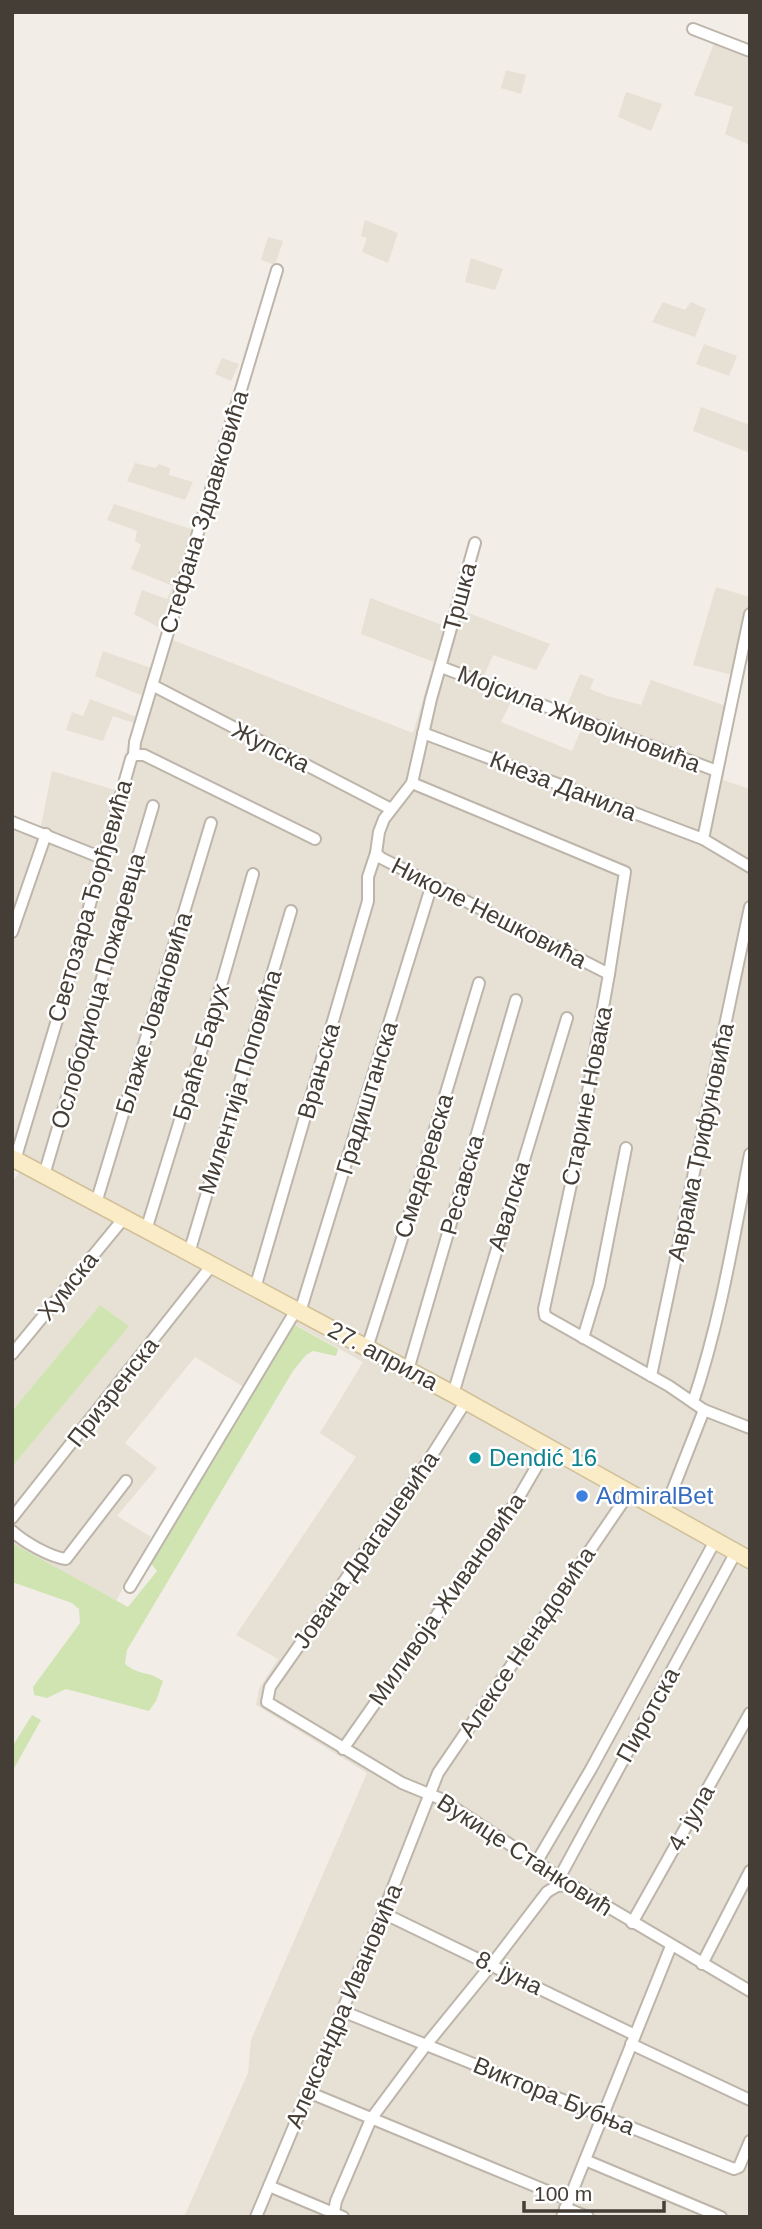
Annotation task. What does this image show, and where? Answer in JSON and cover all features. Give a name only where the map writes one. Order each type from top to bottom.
[{"type":"main road","name":"27. априла","points":[[13,1159],[459,1397],[743,1556]]},
{"type":"street","points":[[693,29],[750,51]]},
{"type":"street","name":"Стефана Здравковића","points":[[134,755],[135,743],[276,270]]},
{"type":"street","name":"Тршка","points":[[423,733],[475,543]]},
{"type":"street","points":[[703,839],[750,614]]},
{"type":"street","name":"Мојсила Живојиновића","points":[[441,667],[717,771]]},
{"type":"street","name":"Жупска","points":[[152,685],[391,809]]},
{"type":"street","name":"Николе Нешковића","points":[[423,733],[412,783],[391,809],[379,832],[376,853],[381,858],[609,974]]},
{"type":"street","name":"Кнеза Данила","points":[[423,733],[703,839],[750,867]]},
{"type":"street","name":"Светозара Ђорђевића","points":[[13,1159],[60,1010],[134,755],[144,755],[315,839]]},
{"type":"street","name":"Старине Новака","points":[[412,783],[625,872],[573,1175],[544,1308],[545,1316],[651,1376],[704,1410],[750,1428]]},
{"type":"street","name":"Ослободиоца Пожаревца","points":[[44,1175],[153,806]]},
{"type":"street","points":[[12,822],[102,858]]},
{"type":"street","name":"Блаже Јовановића","points":[[96,1203],[211,822]]},
{"type":"street","points":[[12,932],[46,834]]},
{"type":"street","name":"Врањска","points":[[255,1288],[355,949],[368,901],[369,871],[376,853]]},
{"type":"street","name":"Браће Барух","points":[[146,1230],[253,874]]},
{"type":"street","name":"Градиштанска","points":[[130,1587],[298,1311],[432,884]]},
{"type":"street","name":"Аврама Трифуновића","points":[[651,1376],[750,907]]},
{"type":"street","name":"Милентија Поповића","points":[[189,1253],[291,911]]},
{"type":"street","name":"Смедеревска","points":[[367,1348],[479,983]]},
{"type":"street","name":"Ресавска","points":[[408,1370],[516,1000]]},
{"type":"street","name":"Авалска","points":[[459,1397],[567,1018]]},
{"type":"street","points":[[583,1338],[598,1285],[626,1149]]},
{"type":"street","points":[[693,1402],[727,1274],[750,1154]]},
{"type":"street","name":"Хумска","points":[[12,1354],[124,1218]]},
{"type":"street","name":"Призренска","points":[[12,1518],[212,1265]]},
{"type":"street","name":"Јована Драгашевића","points":[[267,1698],[270,1687],[427,1464],[459,1397]]},
{"type":"street","points":[[664,1512],[704,1410]]},
{"type":"street","name":"Миливоја Живановића","points":[[342,1749],[516,1502],[548,1447]]},
{"type":"street","points":[[12,1531],[66,1559],[125,1480]]},
{"type":"street","name":"Алексе Ненадовића","points":[[430,1794],[443,1764],[519,1657],[629,1493]]},
{"type":"street","points":[[553,1885],[540,1866],[715,1541]]},
{"type":"street","name":"Пиротска","points":[[337,2215],[336,2201],[371,2119],[553,1885],[743,1556]]},
{"type":"street","name":"Вукице Станковић","points":[[267,1698],[270,1705],[342,1749],[402,1783],[441,1799],[540,1866],[553,1885],[571,1885],[750,1991]]},
{"type":"street","name":"4. јула","points":[[632,1923],[750,1713]]},
{"type":"street","name":"Александра Ивановића","points":[[256,2217],[430,1794]]},
{"type":"street","points":[[702,1964],[750,1871]]},
{"type":"street","name":"8. јуна","points":[[383,1913],[492,1964],[750,2100]]},
{"type":"street","points":[[566,2208],[671,1946]]},
{"type":"street","name":"Виктора Бубња","points":[[342,2011],[734,2169],[739,2167],[750,2141]]},
{"type":"street","points":[[308,2092],[588,2217]]},
{"type":"street","points":[[585,2160],[721,2217]]},
{"type":"street","points":[[269,2186],[337,2215]]},
{"type":"shaded area","points":[[715,41],[750,55],[750,145],[725,134],[733,107],[694,95]]},
{"type":"shaded area","points":[[506,70],[526,75],[521,94],[501,88]]},
{"type":"shaded area","points":[[626,92],[662,104],[651,131],[618,117]]},
{"type":"shaded area","points":[[365,220],[398,233],[388,263],[362,252],[367,238],[361,236]]},
{"type":"shaded area","points":[[268,237],[283,241],[275,265],[261,260]]},
{"type":"shaded area","points":[[471,258],[503,269],[495,290],[465,282]]},
{"type":"shaded area","points":[[663,302],[685,310],[691,302],[706,309],[695,337],[652,322]]},
{"type":"shaded area","points":[[704,344],[737,356],[729,376],[696,364]]},
{"type":"shaded area","points":[[222,358],[239,364],[231,381],[215,374]]},
{"type":"shaded area","points":[[701,407],[750,425],[750,453],[693,431]]},
{"type":"shaded area","points":[[135,463],[156,468],[159,464],[170,468],[169,475],[193,482],[185,500],[127,481]]},
{"type":"shaded area","points":[[114,504],[200,532],[170,639],[413,733],[434,662],[361,634],[370,598],[445,626],[450,606],[550,644],[536,670],[493,655],[483,678],[516,692],[501,722],[572,751],[583,725],[563,715],[580,674],[594,679],[590,689],[641,705],[651,680],[735,709],[723,780],[750,789],[750,2217],[184,2217],[248,2073],[251,2040],[367,1773],[256,1705],[259,1689],[278,1659],[236,1635],[356,1457],[320,1433],[363,1362],[296,1325],[255,1394],[195,1357],[125,1443],[157,1468],[117,1516],[151,1537],[116,1601],[12,1543],[12,1467],[129,1326],[100,1305],[12,1411],[12,1183],[20,1172],[12,1168],[12,827],[39,836],[52,771],[115,790],[134,723],[113,716],[103,741],[66,730],[72,712],[83,716],[90,699],[137,717],[143,696],[95,676],[103,651],[151,668],[162,629],[134,614],[142,590],[167,599],[173,586],[131,569],[141,545],[135,541],[137,531],[107,520]]},
{"type":"shaded area","points":[[716,587],[750,597],[750,663],[743,661],[740,677],[693,665]]},
{"type":"green space","points":[[100,1305],[129,1326],[12,1467],[12,1411]]},
{"type":"green space","points":[[295,1325],[338,1349],[336,1356],[313,1351],[306,1355],[293,1371],[127,1650],[125,1664],[163,1681],[156,1701],[149,1711],[66,1689],[47,1698],[34,1695],[33,1687],[80,1623],[79,1609],[72,1603],[12,1582],[12,1543],[128,1607],[157,1571],[150,1562]]},
{"type":"green space","points":[[32,1715],[41,1720],[12,1772],[12,1747]]},
{"type":"place","name":"Dendić 16","points":[[475,1458]]},
{"type":"place","name":"AdmiralBet","points":[[582,1496]]}]
